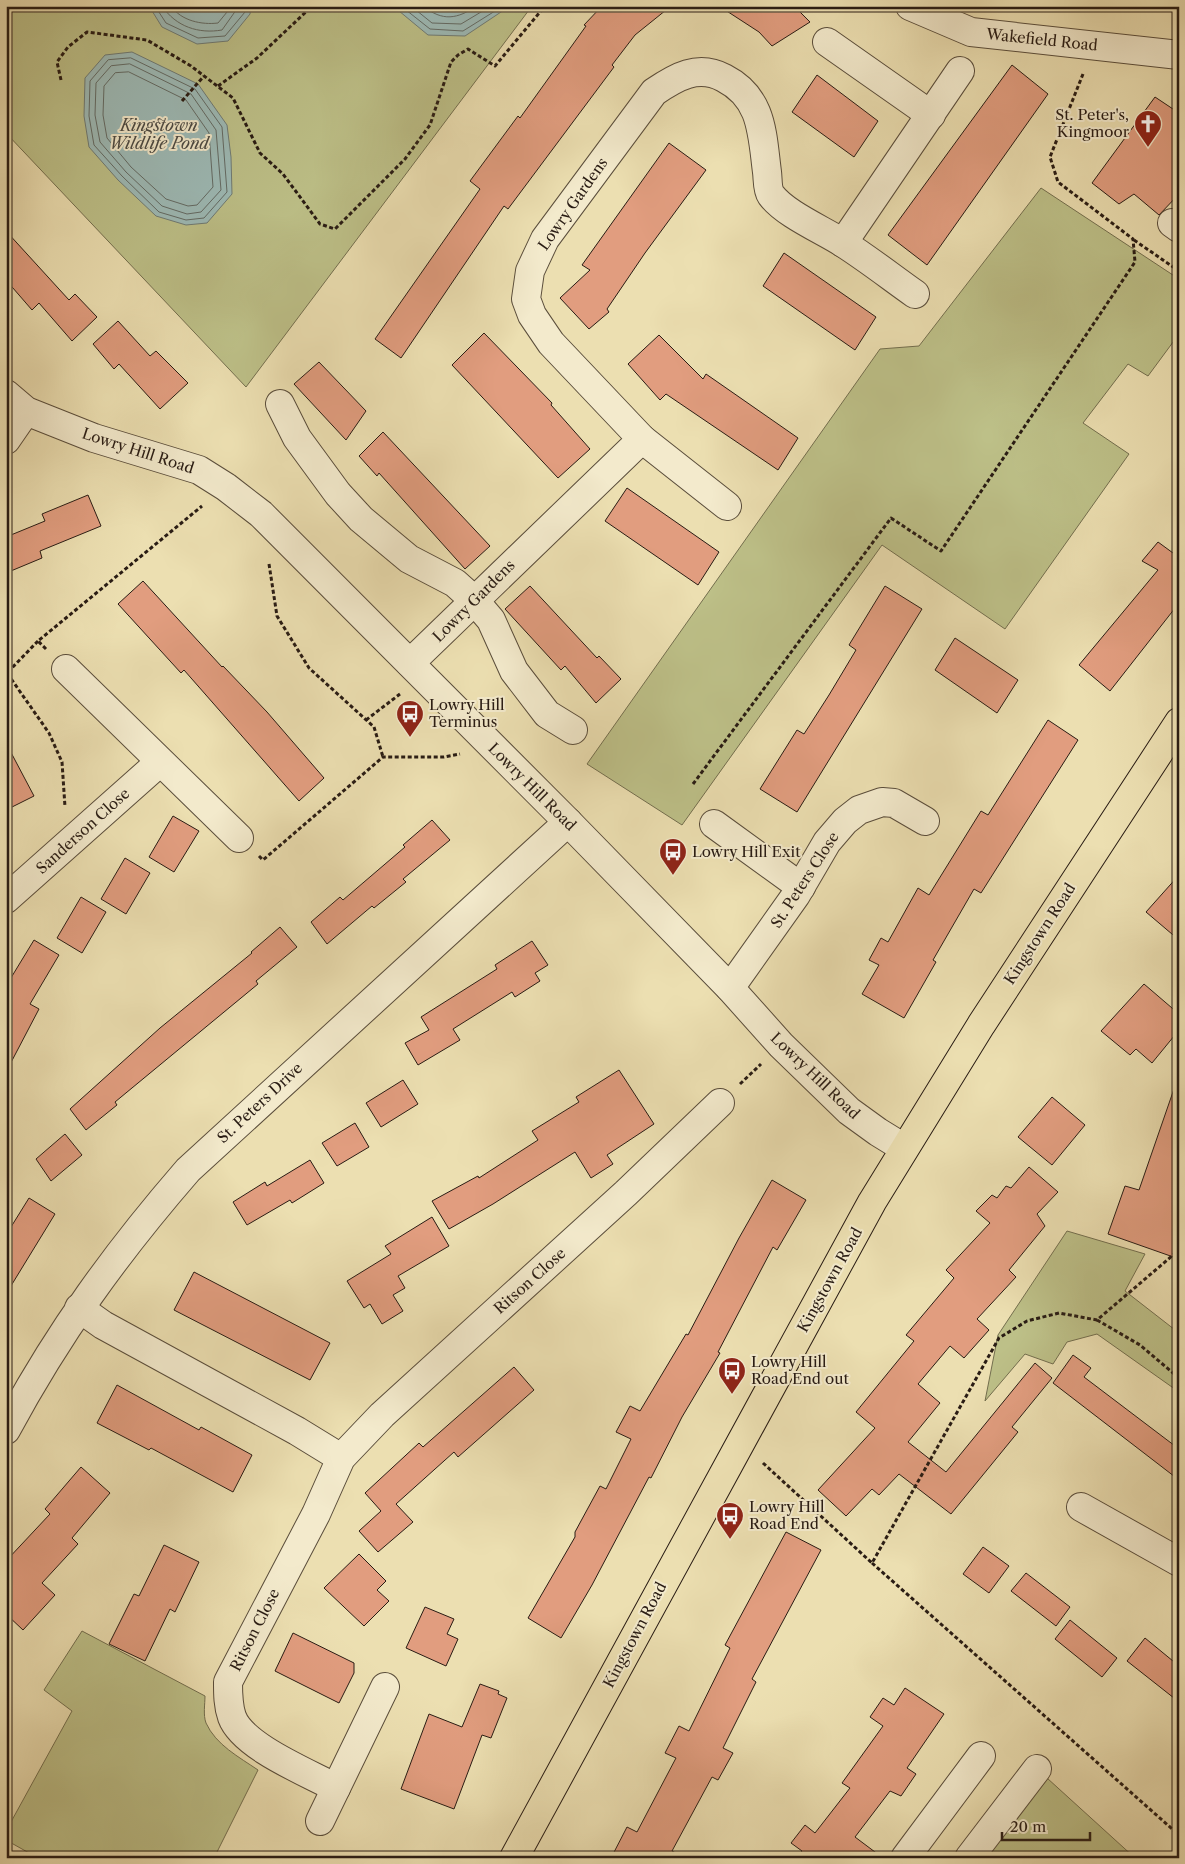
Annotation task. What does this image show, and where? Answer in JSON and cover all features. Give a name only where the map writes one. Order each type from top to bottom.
[{"type":"main road","name":"Kingstown Road","points":[[514,1858],[740,1442],[904,1148],[1002,993],[1176,733]]},
{"type":"street","name":"Wakefield Road","points":[[910,6],[971,32],[1179,55]]},
{"type":"street","points":[[827,42],[931,114]]},
{"type":"street","name":"Lowry Gardens","points":[[416,670],[474,600],[642,440],[551,343],[532,316],[526,299],[530,270],[545,239],[654,92],[674,78],[698,71],[716,74],[734,83],[748,96],[758,114],[770,193],[780,204],[844,243],[915,294]]},
{"type":"street","points":[[844,243],[960,71]]},
{"type":"street","points":[[6,440],[16,402]]},
{"type":"street","name":"Lowry Hill Road","points":[[16,402],[94,438],[199,470],[226,487],[261,514],[568,822],[730,988],[781,1045],[849,1111],[904,1148]]},
{"type":"street","points":[[280,404],[297,438],[338,494],[361,519],[409,559],[454,583],[474,600],[491,620],[514,671],[547,714],[573,730]]},
{"type":"street","points":[[642,440],[727,506]]},
{"type":"street","points":[[66,669],[239,838]]},
{"type":"street","name":"Sanderson Close","points":[[6,899],[160,762]]},
{"type":"street","name":"St. Peters Close","points":[[730,988],[801,887],[827,842],[845,821],[859,810],[882,802],[894,803],[925,821]]},
{"type":"street","name":"St. Peters Drive","points":[[6,1430],[39,1369],[79,1308],[149,1214],[188,1170],[568,822]]},
{"type":"street","points":[[714,824],[801,887]]},
{"type":"street","name":"Ritson Close","points":[[336,1788],[260,1746],[243,1733],[232,1718],[228,1682],[316,1514],[341,1458],[382,1415],[626,1193],[720,1103]]},
{"type":"street","points":[[79,1308],[103,1325],[297,1431],[341,1458]]},
{"type":"street","points":[[1081,1506],[1179,1562]]},
{"type":"street","points":[[320,1821],[385,1687]]},
{"type":"street","points":[[905,1858],[981,1756]]},
{"type":"street","points":[[969,1858],[1037,1769]]},
{"type":"path","points":[[218,86],[257,58],[309,9],[318,6]]},
{"type":"path","points":[[61,80],[57,62],[68,47],[87,32],[147,40],[204,76],[233,98],[260,153],[283,174],[320,224],[335,228],[405,159],[430,125],[451,62],[468,49],[495,66],[544,6]]},
{"type":"path","points":[[1094,45],[1050,157],[1058,182],[1179,271]]},
{"type":"path","points":[[182,101],[204,76]]},
{"type":"path","points":[[694,784],[891,518],[941,551],[1135,262],[1134,239]]},
{"type":"path","points":[[66,847],[67,816],[62,762],[49,733],[7,673],[38,641],[226,487]]},
{"type":"path","points":[[268,560],[278,616],[309,668],[374,727],[383,757]]},
{"type":"path","points":[[38,641],[66,669]]},
{"type":"path","points":[[366,720],[416,670]]},
{"type":"path","points":[[239,838],[263,860],[383,757],[444,757],[493,748]]},
{"type":"path","points":[[720,1103],[781,1045]]},
{"type":"path","points":[[1097,1320],[1179,1250]]},
{"type":"path","points":[[872,1563],[999,1338],[1027,1322],[1059,1313],[1097,1320],[1140,1345],[1179,1378]]},
{"type":"path","points":[[740,1442],[872,1563],[1179,1834]]},
{"type":"green space","points":[[6,6],[532,6],[246,387],[6,133]]},
{"type":"green space","points":[[1041,188],[1179,279],[1179,334],[1148,376],[1128,364],[1083,423],[1129,454],[1005,629],[882,545],[682,825],[587,764],[880,349],[919,346]]},
{"type":"green space","points":[[1067,1231],[1145,1254],[1125,1291],[1179,1333],[1179,1392],[1097,1334],[1067,1342],[1053,1364],[1025,1354],[985,1401],[998,1335]]},
{"type":"green space","points":[[82,1631],[205,1696],[205,1717],[210,1731],[229,1750],[258,1770],[214,1858],[38,1858],[6,1840],[6,1831],[72,1711],[44,1690]]},
{"type":"green space","points":[[1036,1768],[1135,1858],[963,1858]]},
{"type":"water","points":[[149,6],[251,6],[250,14],[228,41],[197,44],[162,27]]},
{"type":"water","points":[[393,6],[510,6],[465,36],[428,35]]},
{"type":"water","name":"Kingstown Wildlife Pond","points":[[132,52],[198,84],[227,125],[231,157],[232,194],[207,223],[186,225],[156,216],[118,180],[89,147],[84,116],[85,78],[105,55]]},
{"type":"building","points":[[602,6],[671,6],[635,35],[612,65],[614,67],[508,209],[504,206],[401,358],[375,339],[480,189],[470,181],[518,116],[520,118],[586,26],[584,25]]},
{"type":"building","points":[[719,6],[794,6],[810,22],[772,46],[759,32]]},
{"type":"building","points":[[1012,65],[1048,94],[927,265],[888,235]]},
{"type":"building","points":[[817,75],[878,121],[854,157],[792,112]]},
{"type":"building","name":"St. Peter's, Kingmoor","points":[[1155,97],[1179,113],[1179,194],[1159,215],[1134,194],[1119,204],[1092,183]]},
{"type":"building","points":[[669,143],[706,170],[645,253],[607,309],[609,312],[589,329],[560,298],[590,270],[582,265]]},
{"type":"building","points":[[6,231],[69,300],[75,294],[97,317],[72,341],[39,303],[32,310],[6,280]]},
{"type":"building","points":[[784,253],[876,317],[855,350],[763,286]]},
{"type":"building","points":[[118,321],[150,356],[156,351],[188,383],[160,409],[119,364],[114,369],[93,344]]},
{"type":"building","points":[[484,333],[552,403],[551,405],[590,449],[558,478],[452,365]]},
{"type":"building","points":[[659,335],[703,379],[706,374],[798,438],[778,470],[666,394],[660,400],[628,364]]},
{"type":"building","points":[[319,362],[366,411],[346,440],[294,384]]},
{"type":"building","points":[[383,432],[490,546],[465,569],[379,473],[377,476],[359,456]]},
{"type":"building","points":[[627,488],[719,552],[698,585],[605,521]]},
{"type":"building","points":[[88,495],[101,526],[40,551],[42,558],[6,573],[6,537],[45,521],[42,514]]},
{"type":"building","points":[[1158,542],[1173,553],[1179,546],[1179,603],[1110,691],[1079,665],[1158,570],[1142,561]]},
{"type":"building","points":[[143,581],[222,667],[267,712],[324,778],[299,801],[184,670],[181,673],[118,604]]},
{"type":"building","points":[[530,586],[597,658],[599,656],[621,679],[596,703],[565,666],[561,670],[505,609]]},
{"type":"building","points":[[885,586],[922,609],[797,812],[760,789],[797,730],[804,734],[829,695],[856,650],[849,645]]},
{"type":"building","points":[[955,638],[1018,680],[997,713],[935,670]]},
{"type":"building","points":[[1048,720],[1078,740],[981,893],[974,889],[933,960],[936,962],[904,1018],[862,994],[879,965],[869,960],[881,938],[888,942],[918,888],[929,895],[981,811],[988,815]]},
{"type":"building","points":[[6,743],[34,796],[6,810]]},
{"type":"building","points":[[173,816],[199,831],[174,872],[149,857]]},
{"type":"building","points":[[432,820],[450,840],[403,879],[406,882],[374,908],[372,906],[327,944],[311,922],[340,897],[343,900],[405,847],[403,845]]},
{"type":"building","points":[[125,858],[150,873],[126,914],[101,899]]},
{"type":"building","points":[[1179,875],[1179,940],[1146,912]]},
{"type":"building","points":[[81,897],[106,912],[82,953],[57,938]]},
{"type":"building","points":[[280,927],[297,947],[256,981],[258,984],[115,1102],[117,1105],[86,1130],[70,1109],[160,1028],[252,953]]},
{"type":"building","points":[[34,940],[59,955],[30,1004],[39,1009],[6,1072],[6,986]]},
{"type":"building","points":[[532,941],[548,965],[535,973],[540,981],[515,997],[512,992],[453,1029],[460,1040],[418,1065],[405,1043],[429,1030],[421,1017],[497,969],[495,965]]},
{"type":"building","points":[[1144,984],[1179,1014],[1179,1030],[1152,1063],[1136,1049],[1130,1055],[1101,1031]]},
{"type":"building","points":[[619,1070],[654,1124],[607,1155],[613,1164],[591,1178],[575,1152],[493,1204],[449,1229],[432,1201],[478,1176],[479,1178],[538,1140],[532,1131],[579,1102],[576,1097]]},
{"type":"building","points":[[403,1080],[418,1104],[381,1127],[366,1103]]},
{"type":"building","points":[[1175,1086],[1179,1086],[1179,1259],[1108,1234],[1125,1186],[1139,1190]]},
{"type":"building","points":[[1052,1097],[1085,1125],[1052,1165],[1018,1137]]},
{"type":"building","points":[[355,1123],[369,1147],[337,1166],[322,1143]]},
{"type":"building","points":[[65,1134],[82,1155],[51,1181],[36,1159]]},
{"type":"building","points":[[310,1160],[324,1183],[292,1203],[290,1200],[247,1225],[233,1202],[265,1182],[267,1186]]},
{"type":"building","points":[[1029,1167],[1058,1192],[1037,1214],[1045,1226],[1009,1270],[1016,1277],[977,1319],[989,1330],[964,1358],[950,1346],[918,1384],[940,1403],[908,1442],[946,1472],[1035,1363],[1052,1378],[1012,1427],[1018,1432],[951,1514],[899,1474],[879,1495],[872,1489],[846,1516],[818,1490],[875,1428],[856,1412],[914,1341],[906,1335],[954,1278],[946,1270],[990,1223],[976,1211],[992,1195],[997,1198],[1006,1186],[1011,1188]]},
{"type":"building","points":[[772,1180],[806,1200],[777,1250],[773,1247],[718,1352],[720,1353],[682,1417],[651,1478],[649,1477],[592,1585],[561,1638],[528,1618],[575,1537],[575,1532],[600,1486],[606,1489],[631,1439],[616,1432],[630,1406],[640,1411],[686,1334],[688,1335]]},
{"type":"building","points":[[29,1198],[55,1214],[6,1294],[6,1235]]},
{"type":"building","points":[[432,1217],[449,1246],[398,1276],[405,1288],[393,1295],[403,1311],[382,1324],[370,1304],[364,1308],[347,1281],[391,1254],[385,1246]]},
{"type":"building","points":[[194,1272],[330,1343],[310,1380],[174,1310]]},
{"type":"building","points":[[1073,1355],[1091,1368],[1084,1377],[1179,1449],[1179,1480],[1053,1383]]},
{"type":"building","points":[[514,1367],[534,1390],[458,1457],[454,1452],[396,1504],[413,1522],[378,1552],[359,1531],[381,1511],[365,1493],[419,1443],[423,1447]]},
{"type":"building","points":[[117,1385],[199,1430],[201,1427],[252,1455],[233,1492],[151,1448],[149,1450],[97,1423]]},
{"type":"building","points":[[81,1467],[110,1493],[72,1538],[78,1544],[42,1583],[55,1595],[23,1630],[6,1614],[6,1561],[50,1514],[45,1509]]},
{"type":"building","points":[[786,1532],[821,1550],[752,1679],[756,1682],[723,1748],[733,1753],[718,1780],[712,1777],[672,1851],[685,1858],[611,1858],[627,1827],[637,1832],[676,1758],[665,1753],[679,1726],[689,1731],[730,1648],[725,1645]]},
{"type":"building","points":[[164,1545],[199,1562],[175,1612],[170,1609],[145,1661],[109,1644],[134,1594],[139,1596]]},
{"type":"building","points":[[983,1547],[1009,1566],[989,1593],[963,1574]]},
{"type":"building","points":[[359,1554],[386,1581],[377,1590],[389,1601],[364,1626],[324,1588]]},
{"type":"building","points":[[1026,1573],[1070,1607],[1056,1626],[1011,1591]]},
{"type":"building","points":[[425,1607],[454,1619],[447,1634],[458,1639],[446,1666],[406,1648]]},
{"type":"building","points":[[1070,1620],[1117,1658],[1102,1677],[1055,1639]]},
{"type":"building","points":[[293,1633],[354,1663],[354,1673],[339,1703],[275,1671]]},
{"type":"building","points":[[1145,1638],[1179,1666],[1179,1702],[1127,1661]]},
{"type":"building","points":[[480,1684],[499,1691],[498,1694],[507,1698],[491,1738],[482,1735],[454,1809],[401,1789],[429,1714],[462,1727]]},
{"type":"building","points":[[905,1688],[944,1714],[907,1768],[916,1774],[901,1796],[890,1791],[855,1837],[883,1858],[796,1858],[802,1851],[791,1843],[805,1825],[815,1833],[850,1788],[842,1783],[883,1726],[870,1717],[883,1698],[894,1705]]},
{"type":"place","name":"St. Peter's, Kingmoor","points":[[1148,148]]},
{"type":"place","name":"Lowry Hill Terminus","points":[[410,738]]},
{"type":"place","name":"Lowry Hill Exit","points":[[673,876]]},
{"type":"place","name":"Lowry Hill Road End out","points":[[732,1395]]},
{"type":"place","name":"Lowry Hill Road End","points":[[730,1540]]}]
